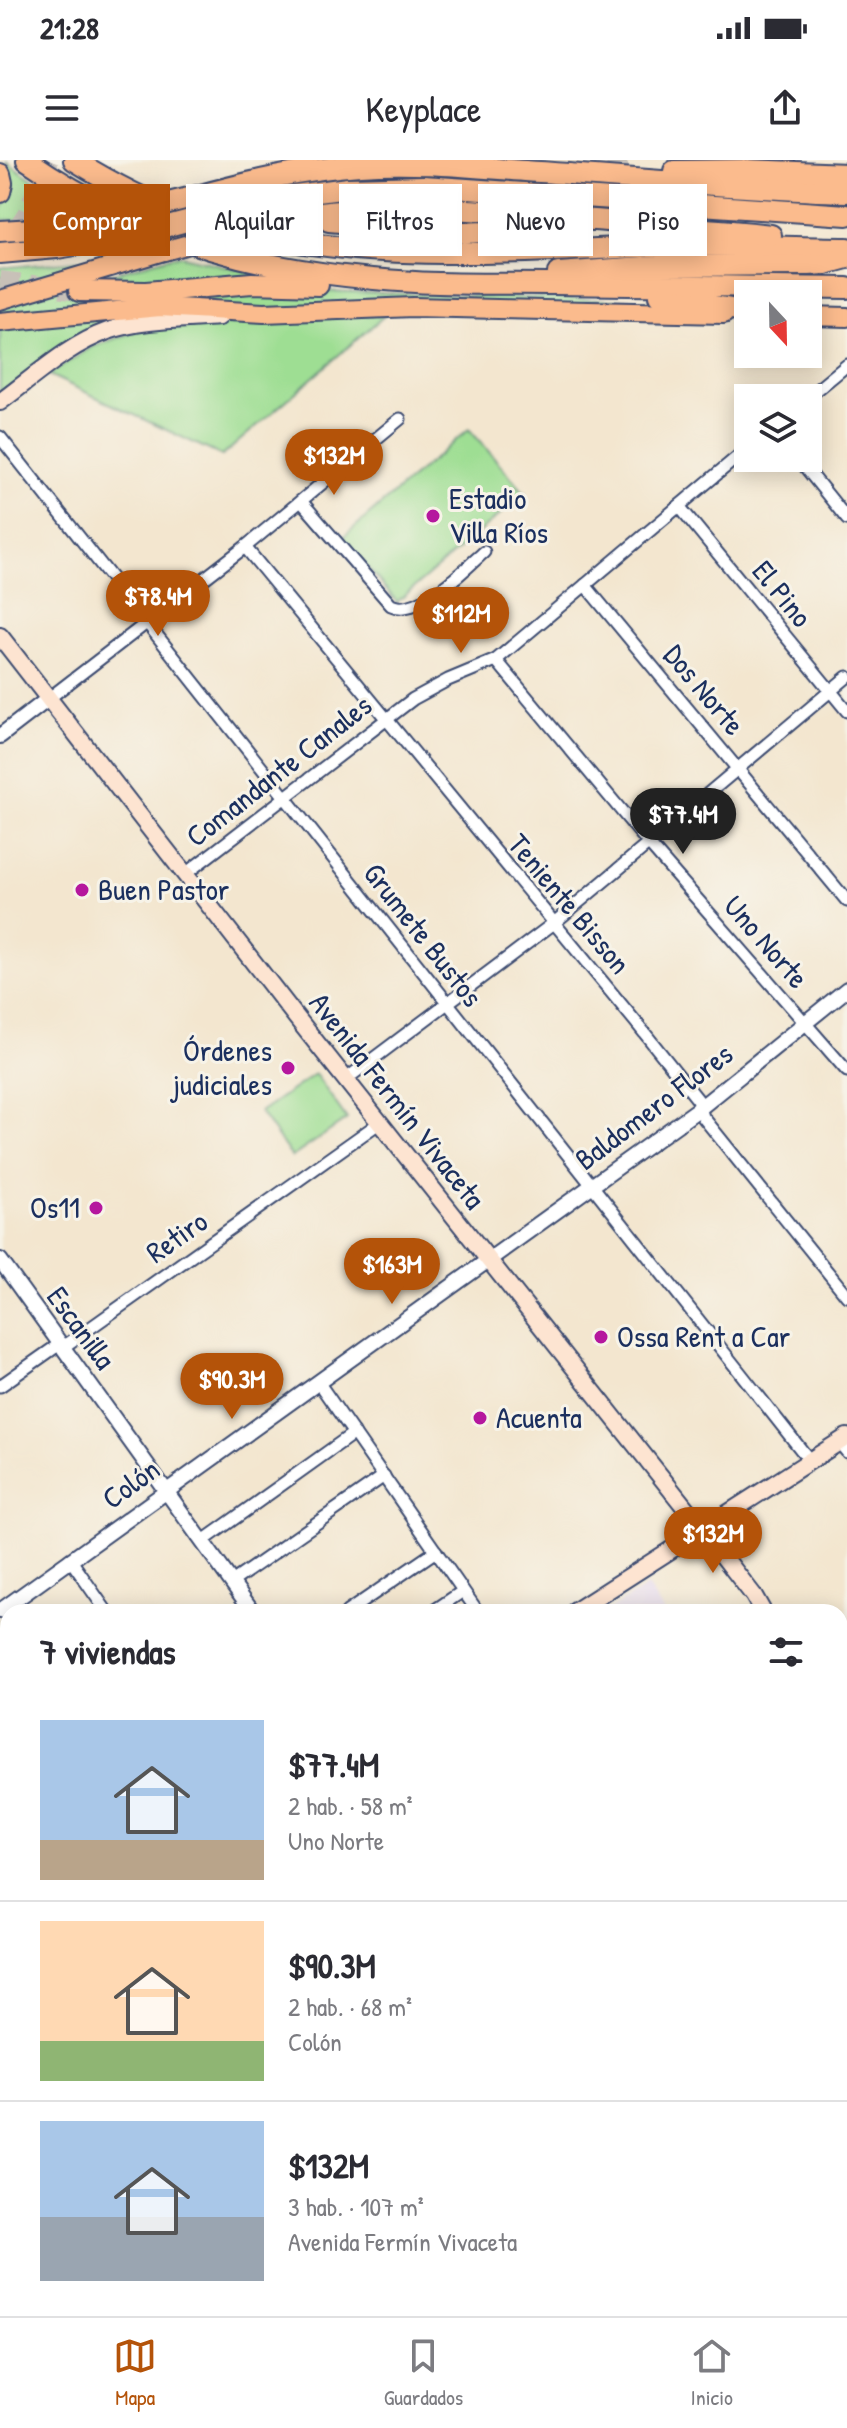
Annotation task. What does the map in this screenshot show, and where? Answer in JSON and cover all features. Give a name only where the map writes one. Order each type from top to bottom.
[{"type":"highway","points":[[27,160],[60,183],[117,214],[198,247],[315,273],[419,283]]},
{"type":"highway","points":[[74,160],[152,202],[204,221],[296,243],[339,246]]},
{"type":"highway","points":[[0,231],[94,221],[291,173],[360,165],[425,163],[706,185],[847,192]]},
{"type":"highway","points":[[607,176],[718,170],[847,174]]},
{"type":"highway","points":[[0,174],[0,192]]},
{"type":"highway","points":[[0,253],[69,247],[126,237],[311,192],[366,187],[413,186],[847,215]]},
{"type":"highway","points":[[323,212],[412,206],[733,231],[847,248]]},
{"type":"highway","points":[[462,233],[514,225],[478,240],[462,241]]},
{"type":"highway","points":[[462,254],[702,245],[847,248]]},
{"type":"highway","points":[[466,283],[607,268],[809,265],[847,258]]},
{"type":"highway","points":[[79,291],[146,292],[252,283],[847,288]]},
{"type":"highway","points":[[572,284],[734,310]]},
{"type":"main road","points":[[0,300],[186,245]]},
{"type":"main road","points":[[0,322],[160,307],[264,313]]},
{"type":"main road","points":[[0,402],[71,350],[106,331],[128,325],[264,313],[413,307],[734,313]]},
{"type":"main road","points":[[822,316],[847,317]]},
{"type":"main road","name":"Avenida Fermín Vivaceta","points":[[0,636],[184,875],[758,1604]]},
{"type":"main road","points":[[587,1604],[810,1461],[844,1444]]},
{"type":"main road","name":"Avenida Fermín Vivaceta","points":[[754,1596],[764,1604]]},
{"type":"street","points":[[822,386],[847,365]]},
{"type":"street","points":[[0,736],[245,547],[400,419]]},
{"type":"street","name":"Grumete Bustos","points":[[0,437],[810,1461]]},
{"type":"street","name":"Comandante Canales","points":[[184,875],[385,719],[437,685],[496,660],[734,460]]},
{"type":"street","points":[[809,472],[847,519]]},
{"type":"street","points":[[301,501],[391,605],[399,609],[433,595],[484,552]]},
{"type":"street","name":"El Pino","points":[[679,506],[847,711]]},
{"type":"street","name":"Teniente Bisson","points":[[245,547],[688,1087],[698,1100],[703,1117],[847,1296]]},
{"type":"street","name":"Dos Norte","points":[[585,585],[847,901]]},
{"type":"street","name":"Uno Norte","points":[[496,660],[649,844],[847,1071]]},
{"type":"street","points":[[345,1080],[554,923],[847,677]]},
{"type":"street","name":"Baldomero Flores","points":[[488,1260],[700,1108],[847,989]]},
{"type":"street","name":"Retiro","points":[[0,1386],[54,1348],[69,1343],[379,1123]]},
{"type":"street","name":"Escanilla","points":[[0,1260],[247,1604]]},
{"type":"street","name":"Colón","points":[[9,1604],[488,1260]]},
{"type":"street","points":[[318,1382],[472,1604]]},
{"type":"street","points":[[203,1541],[354,1433]]},
{"type":"street","points":[[232,1582],[384,1476]]},
{"type":"street","points":[[359,1604],[436,1551]]},
{"type":"street","points":[[70,1559],[101,1604]]},
{"type":"street","points":[[444,1604],[463,1591]]},
{"type":"shaded area","points":[[647,1586],[659,1604],[619,1604]]},
{"type":"green space","points":[[6,161],[39,184],[24,184],[24,220],[0,220],[13,190]]},
{"type":"green space","points":[[178,255],[262,275],[252,289],[674,302],[700,307],[0,316],[0,305]]},
{"type":"green space","points":[[95,259],[96,265],[0,292],[0,283],[8,278],[0,276],[0,268]]},
{"type":"green space","points":[[158,313],[129,322],[0,396],[0,327]]},
{"type":"green space","points":[[385,315],[222,456],[49,375],[92,347],[139,330]]},
{"type":"green space","name":"Estadio Villa Ríos","points":[[469,429],[525,493],[397,602],[342,538]]},
{"type":"green space","points":[[315,1074],[347,1119],[292,1157],[260,1112]]},
{"type":"tunnel","points":[[0,253],[27,214],[49,160]]},
{"type":"tunnel","points":[[583,184],[631,160]]},
{"type":"tunnel","points":[[0,281],[79,291]]},
{"type":"place","name":"Estadio Villa Ríos","points":[[433,516]]},
{"type":"place","name":"Buen Pastor","points":[[82,890]]},
{"type":"place","name":"Órdenes judiciales","points":[[288,1068]]},
{"type":"place","name":"Os11","points":[[96,1208]]},
{"type":"place","name":"Ossa Rent a Car","points":[[601,1337]]},
{"type":"place","name":"Acuenta","points":[[480,1418]]}]
